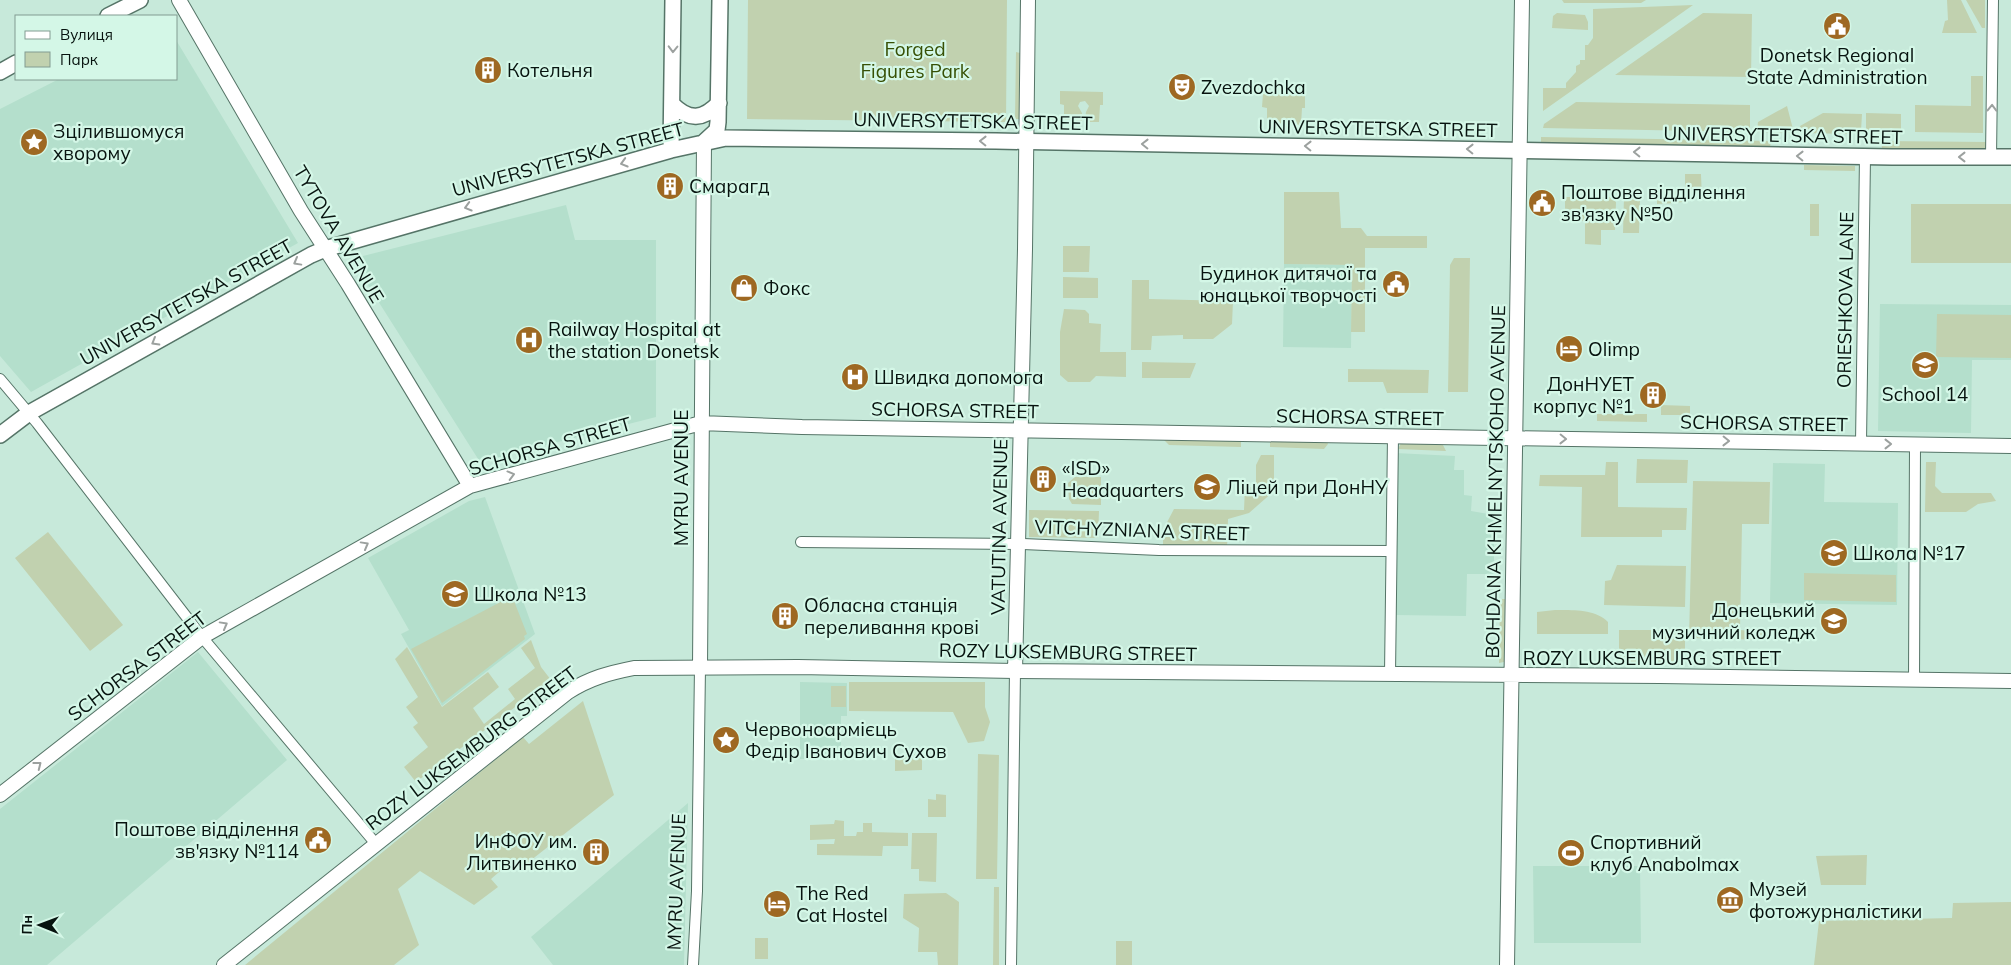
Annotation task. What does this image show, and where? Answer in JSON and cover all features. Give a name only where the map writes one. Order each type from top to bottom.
[{"type":"main road","points":[[110,15],[140,0]]},
{"type":"main road","points":[[671,150],[673,0]]},
{"type":"main road","points":[[704,142],[717,130],[720,0]]},
{"type":"main road","points":[[0,72],[15,64]]},
{"type":"main road","points":[[672,104],[680,112],[692,116],[700,116],[710,112],[719,103]]},
{"type":"main road","name":"UNIVERSYTETSKA STREET","points":[[0,435],[29,412],[325,249],[671,150],[726,138],[1865,157],[2011,157]]},
{"type":"street","name":"TYTOVA AVENUE","points":[[180,0],[325,249],[470,486]]},
{"type":"street","name":"VATUTINA AVENUE","points":[[1011,965],[1028,0]]},
{"type":"street","name":"BOHDANA KHMELNYTSKOHO AVENUE","points":[[1507,965],[1522,0]]},
{"type":"street","points":[[1991,157],[1993,0]]},
{"type":"street","name":"MYRU AVENUE","points":[[693,965],[697,891],[700,667],[704,142]]},
{"type":"street","name":"ORIESHKOVA LANE","points":[[1861,443],[1865,157]]},
{"type":"street","points":[[0,379],[29,412],[202,636],[376,844]]},
{"type":"street","name":"SCHORSA STREET","points":[[0,795],[202,636],[470,486],[701,423],[802,427],[2011,446]]},
{"type":"street","points":[[1390,674],[1393,436]]},
{"type":"street","points":[[1914,681],[1915,444]]},
{"type":"street","name":"VITCHYZNIANA STREET","points":[[802,542],[1018,545],[1154,550],[1391,551]]},
{"type":"street","name":"ROZY LUKSEMBURG STREET","points":[[224,965],[584,682],[608,673],[634,668],[808,667],[1015,671],[2011,681]]},
{"type":"shaded area","points":[[178,43],[298,243],[31,392],[0,356],[0,109],[57,80],[178,80]]},
{"type":"shaded area","name":"Railway Hospital at the station Donetsk","points":[[566,205],[575,240],[656,240],[656,417],[480,462],[354,263],[355,258]]},
{"type":"shaded area","points":[[1284,264],[1352,265],[1351,348],[1283,347]]},
{"type":"shaded area","name":"School 14","points":[[1880,304],[2011,305],[2011,360],[1972,360],[1971,433],[1878,431]]},
{"type":"shaded area","points":[[1395,453],[1455,456],[1454,470],[1464,470],[1464,495],[1472,496],[1471,511],[1494,515],[1494,574],[1467,574],[1466,616],[1396,615]]},
{"type":"shaded area","name":"Школа №17","points":[[1773,463],[1825,464],[1824,502],[1898,503],[1897,605],[1770,603]]},
{"type":"shaded area","name":"Школа №13","points":[[485,497],[535,634],[442,706],[401,634],[409,630],[368,558],[469,501]]},
{"type":"shaded area","points":[[198,652],[287,760],[47,965],[0,965],[0,809]]},
{"type":"shaded area","points":[[800,682],[847,683],[847,716],[841,716],[841,748],[832,759],[800,759]]},
{"type":"shaded area","points":[[688,803],[684,965],[553,965],[531,937]]},
{"type":"shaded area","points":[[1533,866],[1640,866],[1641,943],[1534,943]]},
{"type":"green space","name":"Forged Figures Park","points":[[748,0],[1007,0],[1006,122],[747,119]]},
{"type":"green space","points":[[1562,0],[1646,0],[1641,3],[1564,3]]},
{"type":"green space","points":[[1947,0],[1961,0],[1977,33],[1942,33],[1945,21],[1948,20]]},
{"type":"green space","points":[[1966,0],[1985,0],[1985,28],[1982,28]]},
{"type":"green space","points":[[1693,5],[1543,111],[1543,88],[1566,88],[1566,83],[1576,72],[1576,66],[1580,64],[1580,60],[1585,60],[1585,45],[1588,45],[1593,38],[1593,9]]},
{"type":"green space","points":[[1557,13],[1585,15],[1588,22],[1588,30],[1552,28],[1553,16]]},
{"type":"green space","points":[[1703,13],[1752,14],[1751,77],[1615,75]]},
{"type":"green space","points":[[1016,52],[1020,53],[1019,119],[1015,119]]},
{"type":"green space","points":[[1971,76],[1983,76],[1983,133],[1915,132],[1915,105],[1971,106]]},
{"type":"green space","points":[[1060,91],[1103,92],[1103,105],[1100,105],[1099,122],[1085,122],[1089,106],[1085,101],[1080,102],[1078,106],[1082,113],[1082,122],[1064,121],[1064,105],[1060,104]]},
{"type":"green space","points":[[1263,94],[1305,95],[1305,108],[1302,108],[1301,125],[1267,124],[1267,108],[1262,107]]},
{"type":"green space","points":[[1576,102],[1750,105],[1750,132],[1543,128],[1544,124]]},
{"type":"green space","points":[[1787,106],[1794,133],[1757,132],[1758,122]]},
{"type":"green space","points":[[1823,113],[1862,114],[1861,131],[1851,131],[1851,134],[1802,133],[1800,126]]},
{"type":"green space","points":[[1866,113],[1901,114],[1901,134],[1878,134],[1878,131],[1866,131]]},
{"type":"green space","points":[[1541,137],[1771,141],[1770,147],[1541,143]]},
{"type":"green space","points":[[1881,141],[1988,142],[1988,149],[1882,148]]},
{"type":"green space","points":[[1804,165],[1855,166],[1855,171],[1804,170]]},
{"type":"green space","points":[[1685,174],[1701,174],[1701,191],[1699,195],[1689,201],[1657,204],[1657,192],[1685,191]]},
{"type":"green space","points":[[1284,192],[1339,192],[1341,228],[1361,228],[1367,236],[1427,236],[1427,248],[1365,248],[1365,332],[1351,332],[1352,265],[1284,264]]},
{"type":"green space","points":[[1565,197],[1610,197],[1616,202],[1615,230],[1601,230],[1601,245],[1585,244],[1585,221],[1565,220]]},
{"type":"green space","points":[[1624,197],[1640,197],[1639,233],[1623,233]]},
{"type":"green space","points":[[1810,204],[1819,204],[1819,236],[1810,236]]},
{"type":"green space","points":[[1911,204],[2011,204],[2011,263],[1911,263]]},
{"type":"green space","points":[[1063,246],[1090,246],[1089,272],[1063,272]]},
{"type":"green space","points":[[1454,258],[1470,258],[1468,392],[1448,392],[1450,265]]},
{"type":"green space","points":[[1063,277],[1098,278],[1098,298],[1063,298]]},
{"type":"green space","points":[[1132,280],[1149,280],[1149,299],[1233,301],[1232,324],[1213,339],[1183,339],[1183,335],[1152,336],[1151,350],[1131,350]]},
{"type":"green space","points":[[1064,309],[1085,310],[1089,314],[1089,323],[1101,324],[1100,352],[1126,352],[1126,377],[1096,376],[1090,382],[1068,382],[1060,375],[1060,332]]},
{"type":"green space","points":[[1937,314],[2011,315],[2011,358],[1936,357]]},
{"type":"green space","points":[[1142,362],[1196,363],[1190,378],[1142,378]]},
{"type":"green space","points":[[1348,369],[1429,370],[1428,393],[1387,393],[1383,382],[1348,382]]},
{"type":"green space","points":[[1661,405],[1690,406],[1690,415],[1661,415]]},
{"type":"green space","points":[[1597,414],[1647,414],[1647,422],[1597,421]]},
{"type":"green space","points":[[1161,437],[1241,439],[1241,447],[1169,445]]},
{"type":"green space","points":[[1270,440],[1327,441],[1328,444],[1324,449],[1270,447]]},
{"type":"green space","points":[[1401,443],[1442,443],[1446,451],[1398,449]]},
{"type":"green space","points":[[1261,455],[1274,455],[1274,491],[1249,513],[1228,519],[1227,548],[1163,548],[1163,530],[1174,509],[1244,510],[1245,487],[1256,487],[1256,465]]},
{"type":"green space","points":[[1637,459],[1688,460],[1687,483],[1636,483]]},
{"type":"green space","points":[[1606,462],[1618,462],[1618,507],[1687,508],[1686,530],[1662,530],[1662,537],[1581,537],[1582,487],[1539,486],[1540,475],[1605,475]]},
{"type":"green space","points":[[1926,462],[1936,462],[1935,486],[1942,493],[1991,493],[1996,501],[1978,504],[1966,512],[1925,512]]},
{"type":"green space","points":[[1075,477],[1101,477],[1101,505],[1072,504],[1069,499],[1068,483]]},
{"type":"green space","points":[[1693,481],[1770,482],[1769,524],[1742,524],[1740,630],[1764,632],[1767,634],[1767,640],[1689,638]]},
{"type":"green space","points":[[1029,510],[1099,511],[1098,538],[1029,537]]},
{"type":"green space","points":[[48,532],[123,625],[90,651],[15,558]]},
{"type":"green space","points":[[1617,565],[1686,566],[1685,607],[1604,605],[1605,581],[1611,580]]},
{"type":"green space","points":[[1804,573],[1896,575],[1896,602],[1804,600]]},
{"type":"green space","points":[[512,596],[527,634],[524,636],[525,639],[442,703],[411,649]]},
{"type":"green space","points":[[1500,599],[1505,599],[1504,662],[1499,663]]},
{"type":"green space","points":[[1555,610],[1583,611],[1597,615],[1608,622],[1608,634],[1537,634],[1537,612]]},
{"type":"green space","points":[[1619,630],[1685,630],[1685,662],[1619,662]]},
{"type":"green space","points":[[531,640],[541,667],[551,680],[416,782],[404,767],[428,747],[413,727],[418,723],[406,707],[418,697],[395,659],[407,647],[442,707],[488,672],[499,687],[473,708],[484,724],[515,699],[508,689],[535,668],[521,648]]},
{"type":"green space","points":[[849,682],[985,682],[985,707],[990,722],[984,741],[968,743],[953,712],[849,711]]},
{"type":"green space","points":[[831,686],[846,686],[846,707],[831,707]]},
{"type":"green space","points":[[583,701],[614,795],[521,868],[513,860],[491,879],[498,887],[474,905],[420,871],[398,889],[419,945],[394,965],[245,965],[523,737],[529,744]]},
{"type":"green space","points":[[922,754],[922,770],[895,771],[895,755]]},
{"type":"green space","points":[[978,754],[999,755],[997,879],[976,879]]},
{"type":"green space","points":[[936,794],[946,795],[946,817],[928,817],[928,799],[936,800]]},
{"type":"green space","points":[[835,820],[844,821],[844,836],[856,836],[857,832],[863,832],[863,823],[872,823],[872,832],[908,833],[908,846],[883,846],[882,856],[817,855],[817,844],[834,844],[835,839],[810,840],[810,825],[834,824]]},
{"type":"green space","points":[[912,833],[937,833],[936,882],[919,881],[919,869],[911,869]]},
{"type":"green space","points":[[1867,855],[1866,885],[1821,885],[1816,856]]},
{"type":"green space","points":[[994,887],[999,887],[999,965],[993,965]]},
{"type":"green space","points":[[946,893],[959,902],[958,965],[938,965],[937,952],[918,952],[919,928],[903,918],[904,894]]},
{"type":"green space","points":[[2011,902],[2011,965],[1814,965],[1819,921],[1952,918],[1953,903]]},
{"type":"green space","points":[[755,938],[768,938],[768,959],[755,959]]},
{"type":"green space","points":[[1116,941],[1132,941],[1132,965],[1116,965]]},
{"type":"place","name":"Donetsk Regional State Administration","points":[[1837,26]]},
{"type":"place","name":"Котельня","points":[[488,70]]},
{"type":"place","name":"Zvezdochka","points":[[1182,87]]},
{"type":"place","name":"Зцілившомуся хворому","points":[[34,142]]},
{"type":"place","name":"Смарагд","points":[[670,186]]},
{"type":"place","name":"Поштове відділення зв'язку №50","points":[[1542,203]]},
{"type":"place","name":"Будинок дитячої та юнацької творчості","points":[[1396,284]]},
{"type":"place","name":"Фокс","points":[[744,288]]},
{"type":"place","name":"Railway Hospital at the station Donetsk","points":[[529,340]]},
{"type":"place","name":"Olіmp","points":[[1569,349]]},
{"type":"place","name":"School 14","points":[[1925,365]]},
{"type":"place","name":"Швидка допомога","points":[[855,377]]},
{"type":"place","name":"ДонНУЕТ корпус №1","points":[[1653,395]]},
{"type":"place","name":"«ISD» Headquarters","points":[[1043,479]]},
{"type":"place","name":"Ліцей при ДонНУ","points":[[1207,487]]},
{"type":"place","name":"Школа №17","points":[[1834,553]]},
{"type":"place","name":"Школа №13","points":[[455,594]]},
{"type":"place","name":"Обласна станція переливання крові","points":[[785,616]]},
{"type":"place","name":"Донецький музичний коледж","points":[[1834,621]]},
{"type":"place","name":"Червоноармієць Федір Іванович Сухов","points":[[726,740]]},
{"type":"place","name":"Поштове відділення зв'язку №114","points":[[318,840]]},
{"type":"place","name":"ИнФОУ им. Литвиненко","points":[[596,852]]},
{"type":"place","name":"Спортивний клуб Anabolmax","points":[[1571,853]]},
{"type":"place","name":"Музей фотожурналістики","points":[[1730,900]]},
{"type":"place","name":"The Red Cat Hostel","points":[[777,904]]}]
